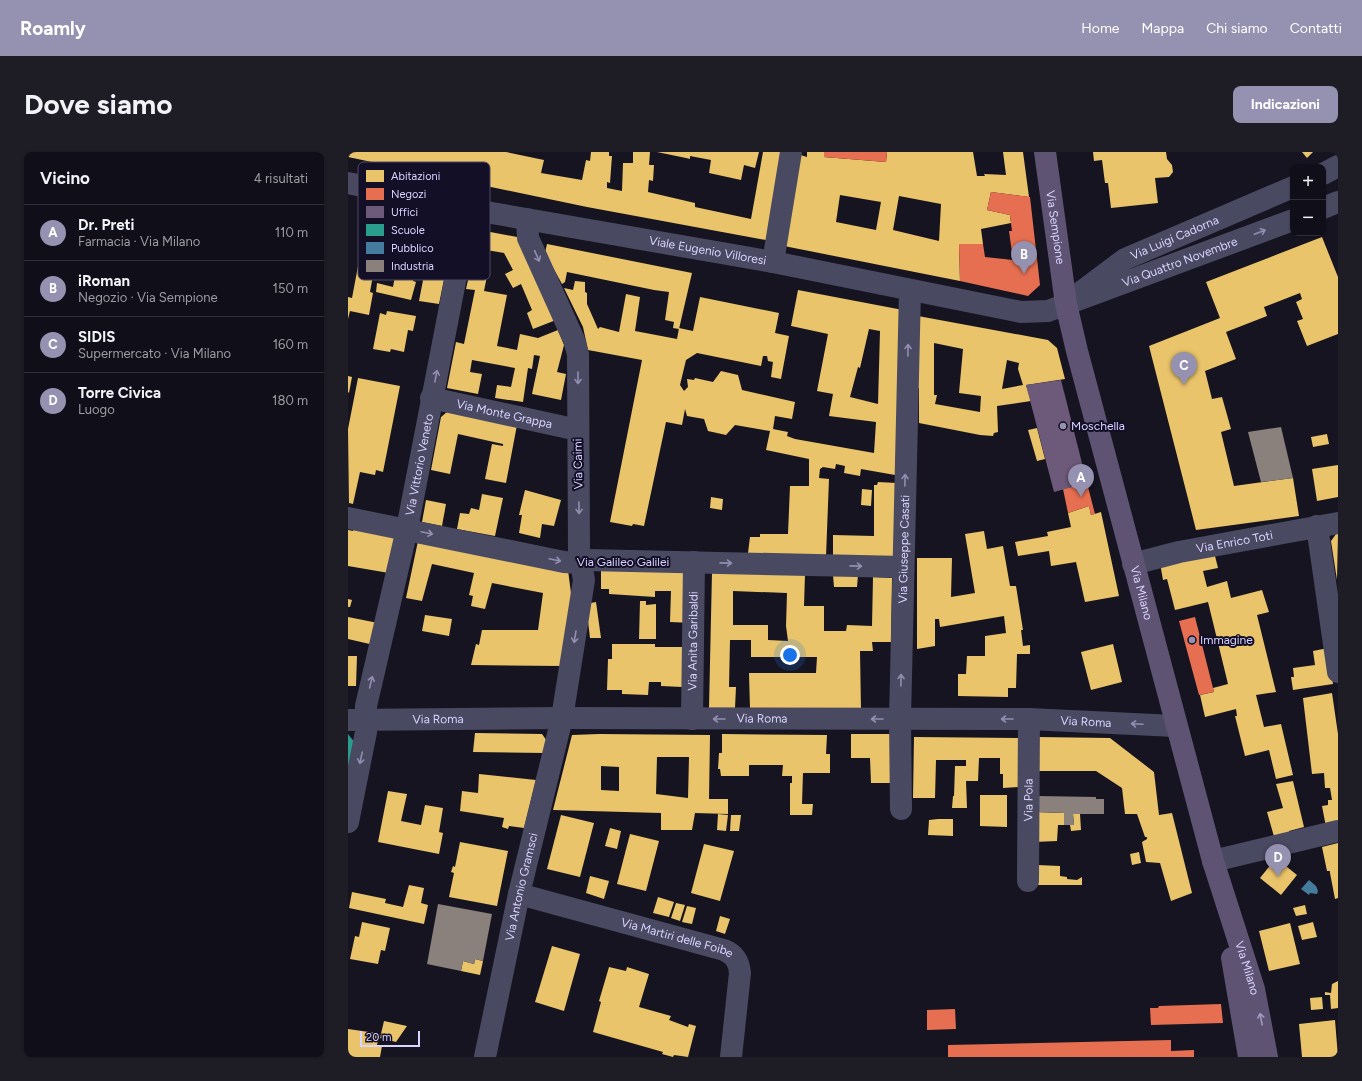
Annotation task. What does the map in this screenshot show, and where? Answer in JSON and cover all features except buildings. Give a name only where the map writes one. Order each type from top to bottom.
[{"type":"main road","name":"Via Sempione","points":[[1045,152],[1066,304]]},
{"type":"main road","name":"Via Milano","points":[[1066,304],[1133,564],[1213,861],[1254,989],[1267,1057]]},
{"type":"main road","name":"Via Milano","points":[[1219,882],[1249,1057]]},
{"type":"street","points":[[773,262],[791,152]]},
{"type":"street","points":[[1326,172],[1338,166]]},
{"type":"street","name":"Viale Eugenio Villoresi","points":[[348,184],[358,186]]},
{"type":"street","name":"Via Luigi Cadorna","points":[[1066,304],[1125,259],[1290,188]]},
{"type":"street","points":[[1326,207],[1338,202]]},
{"type":"street","name":"Viale Eugenio Villoresi","points":[[490,213],[773,262],[1021,312],[1048,311],[1066,304]]},
{"type":"street","name":"Via Caimi","points":[[527,219],[528,238],[574,340],[578,354],[580,553],[584,580],[562,718]]},
{"type":"street","name":"Via Quattro Novembre","points":[[1066,304],[1130,282],[1290,221]]},
{"type":"street","name":"Via Vittorio Veneto","points":[[348,822],[366,732],[357,720],[366,706],[407,529],[455,280]]},
{"type":"street","name":"Via Giuseppe Casati","points":[[901,809],[900,719],[910,290]]},
{"type":"street","name":"Via Monte Grappa","points":[[431,398],[578,430]]},
{"type":"street","name":"Via Galileo Galilei","points":[[348,518],[564,562],[581,563],[587,560],[904,567]]},
{"type":"street","points":[[1328,524],[1338,672]]},
{"type":"street","name":"Via Enrico Toti","points":[[1133,564],[1179,552],[1328,524]]},
{"type":"street","name":"Via Anita Garibaldi","points":[[692,719],[694,562]]},
{"type":"street","name":"Via Roma","points":[[357,720],[562,718],[1029,719],[1176,726]]},
{"type":"street","name":"Via Antonio Gramsci","points":[[485,1057],[519,894],[562,718]]},
{"type":"street","name":"Via Pola","points":[[1028,881],[1029,719]]},
{"type":"street","points":[[1213,861],[1338,831]]},
{"type":"street","name":"Via Martiri delle Foibe","points":[[519,894],[724,950],[733,955],[738,963],[740,973],[731,1057]]},
{"type":"street","points":[[1241,1057],[1242,1018]]},
{"type":"place","name":"iRoman","points":[[1024,274]]},
{"type":"place","name":"SIDIS","points":[[1184,385]]},
{"type":"place","name":"Moschella","points":[[1063,426]]},
{"type":"place","name":"Dr. Preti","points":[[1081,497]]},
{"type":"place","name":"Immagine","points":[[1192,640]]},
{"type":"place","name":"Torre Civica","points":[[1278,877]]}]
